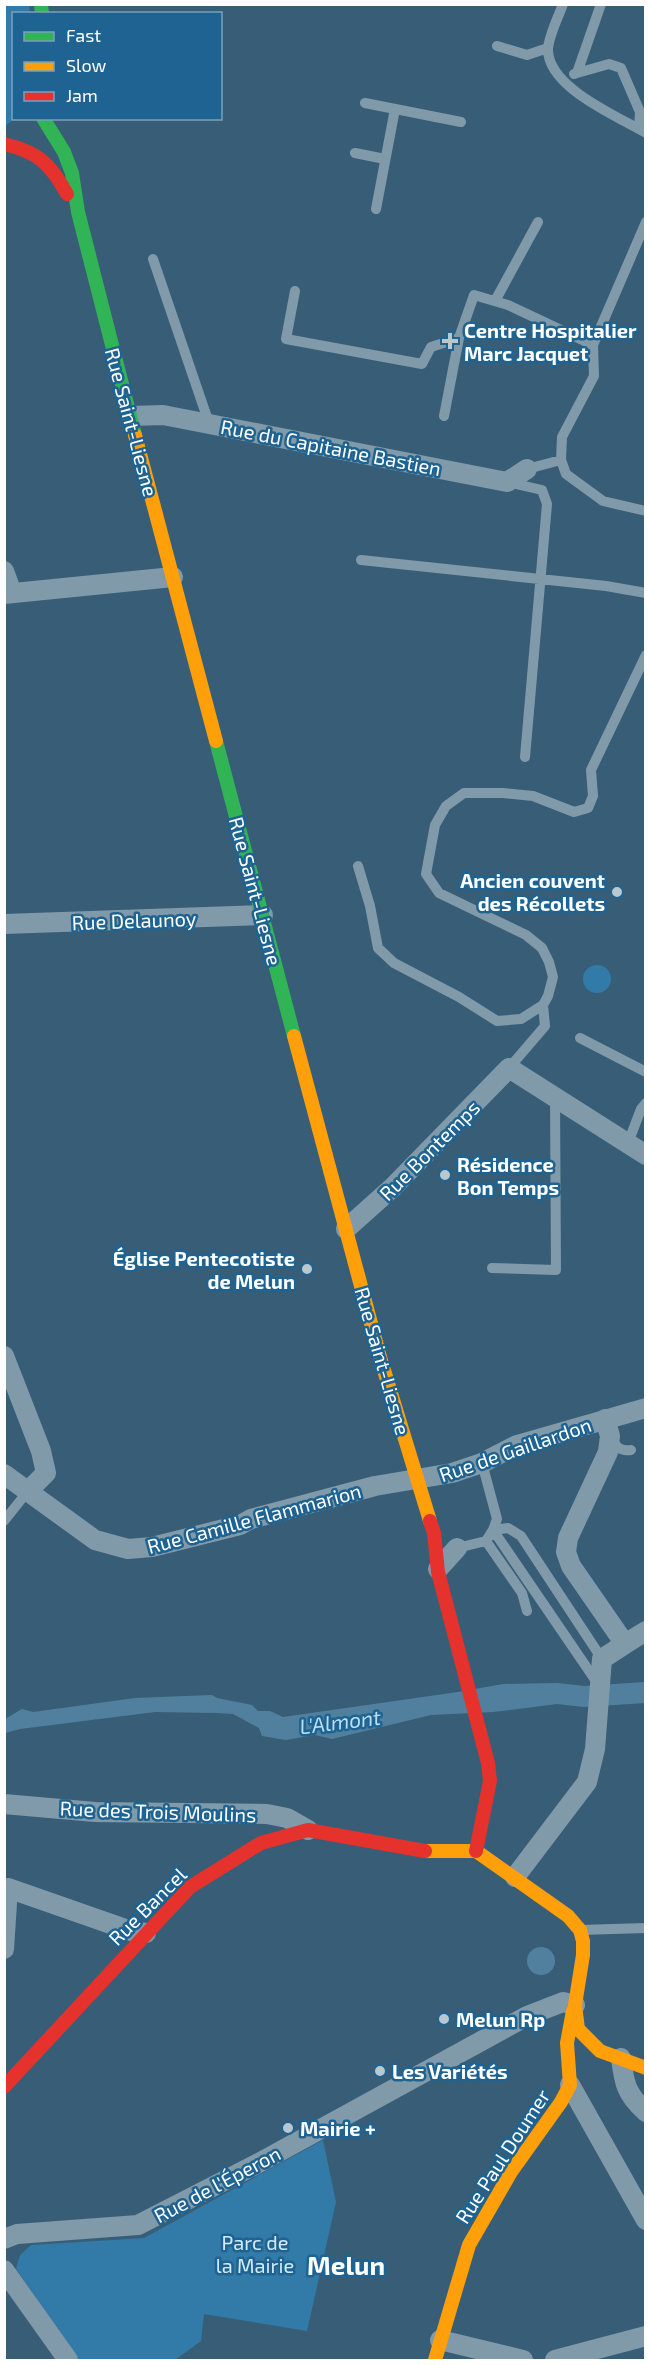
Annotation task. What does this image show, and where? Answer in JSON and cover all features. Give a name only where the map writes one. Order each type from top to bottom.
[{"type":"main road","name":"Rue Saint-Liesne","points":[[44,120],[68,161],[78,212],[262,915],[380,1357],[434,1533],[438,1569],[477,1720],[490,1781],[474,1859]]},
{"type":"main road","points":[[4,143],[17,133]]},
{"type":"main road","name":"Rue Saint-Liesne","points":[[4,143],[45,159],[59,177],[78,212]]},
{"type":"main road","name":"Rue Bancel","points":[[5,2083],[190,1887],[261,1843],[308,1830],[474,1859]]},
{"type":"main road","points":[[474,1859],[515,1877],[568,1916],[580,1930]]},
{"type":"main road","name":"Rue Paul Doumer","points":[[435,2361],[469,2245],[511,2172],[561,2102],[570,2085],[567,2001],[583,1955],[580,1930]]},
{"type":"main road","points":[[567,2001],[578,2029],[586,2039],[600,2051],[645,2068]]},
{"type":"street","name":"Rue du Capitaine Bastien","points":[[131,416],[163,415],[209,423],[507,482]]},
{"type":"street","points":[[507,482],[527,469]]},
{"type":"street","points":[[4,571],[8,593],[172,576]]},
{"type":"street","name":"Rue Delaunoy","points":[[4,924],[262,915]]},
{"type":"street","points":[[509,1068],[645,1155]]},
{"type":"street","name":"Rue Bontemps","points":[[346,1229],[393,1187],[509,1068]]},
{"type":"street","points":[[4,1356],[41,1451],[46,1473],[28,1491]]},
{"type":"street","name":"Rue de Gaillardon","points":[[418,1480],[452,1473],[482,1463],[517,1445],[608,1428],[645,1408]]},
{"type":"street","points":[[608,1428],[608,1452],[568,1538],[566,1552],[571,1566],[625,1644]]},
{"type":"street","name":"Rue Camille Flammarion","points":[[4,1474],[95,1540],[128,1549],[152,1548],[363,1489],[418,1480]]},
{"type":"street","points":[[438,1569],[457,1548]]},
{"type":"street","points":[[515,1877],[587,1782],[595,1749],[602,1659],[645,1630]]},
{"type":"street","name":"Rue des Trois Moulins","points":[[4,1804],[95,1812],[267,1814],[287,1818],[308,1830]]},
{"type":"street","points":[[4,1949],[8,1888],[146,1934]]},
{"type":"street","name":"Rue de l'Éperon","points":[[4,2239],[17,2234],[138,2225],[255,2165],[527,2016],[567,2001]]},
{"type":"street","points":[[621,2058],[626,2086],[632,2100],[645,2112]]},
{"type":"street","points":[[570,2085],[645,2220]]},
{"type":"street","points":[[4,2270],[68,2361]]},
{"type":"street","points":[[555,2361],[645,2336]]},
{"type":"street","points":[[440,2340],[524,2361]]},
{"type":"lane","points":[[562,4],[548,48],[551,66],[559,78],[582,96],[642,131]]},
{"type":"lane","points":[[577,73],[601,4]]},
{"type":"lane","points":[[497,46],[527,55],[548,48]]},
{"type":"lane","points":[[559,78],[609,64],[621,68],[640,112],[642,131]]},
{"type":"lane","points":[[365,103],[461,122]]},
{"type":"lane","points":[[376,209],[395,109]]},
{"type":"lane","points":[[355,153],[385,159]]},
{"type":"lane","points":[[495,301],[538,222]]},
{"type":"lane","points":[[645,222],[592,345],[594,376],[562,437],[561,460],[566,474],[603,501],[645,511]]},
{"type":"lane","points":[[153,259],[209,423]]},
{"type":"lane","points":[[295,291],[285,339],[422,364],[431,347],[459,338]]},
{"type":"lane","points":[[444,416],[459,338],[474,295],[508,305],[592,345]]},
{"type":"lane","points":[[527,469],[561,460]]},
{"type":"lane","points":[[507,482],[542,490],[546,504],[525,757]]},
{"type":"lane","points":[[361,560],[606,586],[645,593]]},
{"type":"lane","points":[[358,866],[370,906],[378,948],[394,963],[459,997],[497,1021],[521,1019],[543,1005],[553,977],[542,948],[526,935],[439,893],[426,874],[435,825],[446,806],[464,793],[533,796],[574,813],[588,808],[593,796],[591,770],[645,655]]},
{"type":"lane","points":[[509,1068],[545,1026],[543,1005]]},
{"type":"lane","points":[[580,1038],[645,1072]]},
{"type":"lane","points":[[492,1268],[556,1270],[555,1097]]},
{"type":"lane","points":[[628,1143],[641,1123],[645,1103]]},
{"type":"lane","points":[[608,1428],[618,1448],[625,1451],[632,1450]]},
{"type":"lane","points":[[434,1533],[457,1548],[486,1541],[494,1530],[497,1520],[482,1463]]},
{"type":"lane","points":[[4,1521],[28,1491]]},
{"type":"lane","points":[[494,1530],[508,1528],[521,1536],[602,1659]]},
{"type":"lane","points":[[494,1530],[599,1685]]},
{"type":"lane","points":[[486,1541],[522,1593],[527,1611]]},
{"type":"lane","points":[[474,1859],[539,1910]]},
{"type":"lane","points":[[580,1930],[645,1928]]},
{"type":"lane","points":[[568,2030],[577,2039],[600,2051]]},
{"type":"green space","points":[[5,5],[29,5],[30,12],[12,12],[13,120],[5,126]]},
{"type":"green space","points":[[597,965],[607,969],[611,979],[607,989],[597,993],[587,989],[583,979],[587,969]]},
{"type":"green space","name":"Parc de la Mairie","points":[[323,2140],[336,2202],[307,2331],[204,2314],[201,2341],[175,2360],[79,2360],[16,2269],[20,2255],[31,2245],[144,2238]]},
{"type":"water","name":"L'Almont","points":[[645,1682],[645,1703],[584,1707],[557,1704],[493,1712],[431,1715],[332,1739],[315,1735],[286,1740],[262,1736],[259,1728],[233,1714],[217,1713],[155,1712],[20,1729],[5,1733],[5,1719],[22,1709],[33,1712],[135,1698],[212,1695],[252,1705],[258,1711],[270,1711],[283,1717],[503,1684],[557,1683],[585,1686]]},
{"type":"water","points":[[541,1947],[551,1951],[555,1961],[551,1971],[541,1975],[531,1971],[527,1961],[531,1951]]},
{"type":"traffic: fast","points":[[41,4],[42,12]]},
{"type":"traffic: fast","points":[[44,120],[64,152],[72,173],[78,212],[135,435]]},
{"type":"traffic: fast","points":[[216,741],[294,1036]]},
{"type":"traffic: slow","points":[[135,435],[216,741]]},
{"type":"traffic: slow","points":[[294,1036],[380,1357],[430,1521]]},
{"type":"traffic: slow","points":[[425,1851],[476,1851],[568,1916],[580,1930],[583,1941],[575,2005],[578,2029],[600,2051],[646,2068]]},
{"type":"traffic: slow","points":[[435,2360],[469,2245],[511,2172],[561,2102],[570,2085],[567,2043],[573,2011]]},
{"type":"traffic: jam","points":[[4,144],[26,151],[42,160],[55,174],[67,194]]},
{"type":"traffic: jam","points":[[430,1521],[434,1533],[438,1572],[488,1763],[490,1781],[476,1851]]},
{"type":"traffic: jam","points":[[4,2087],[190,1887],[261,1843],[308,1830],[425,1851]]},
{"type":"place","name":"Centre Hospitalier Marc Jacquet","points":[[450,341]]},
{"type":"place","name":"Ancien couvent des Récollets","points":[[617,892]]},
{"type":"place","name":"Résidence Bon Temps","points":[[445,1175]]},
{"type":"place","name":"Église Pentecotiste de Melun","points":[[307,1269]]},
{"type":"place","name":"Melun Rp","points":[[444,2019]]},
{"type":"place","name":"Les Variétés","points":[[380,2071]]},
{"type":"place","name":"Mairie +","points":[[288,2128]]},
{"type":"district","name":"Melun","points":[[346,2264]]}]
